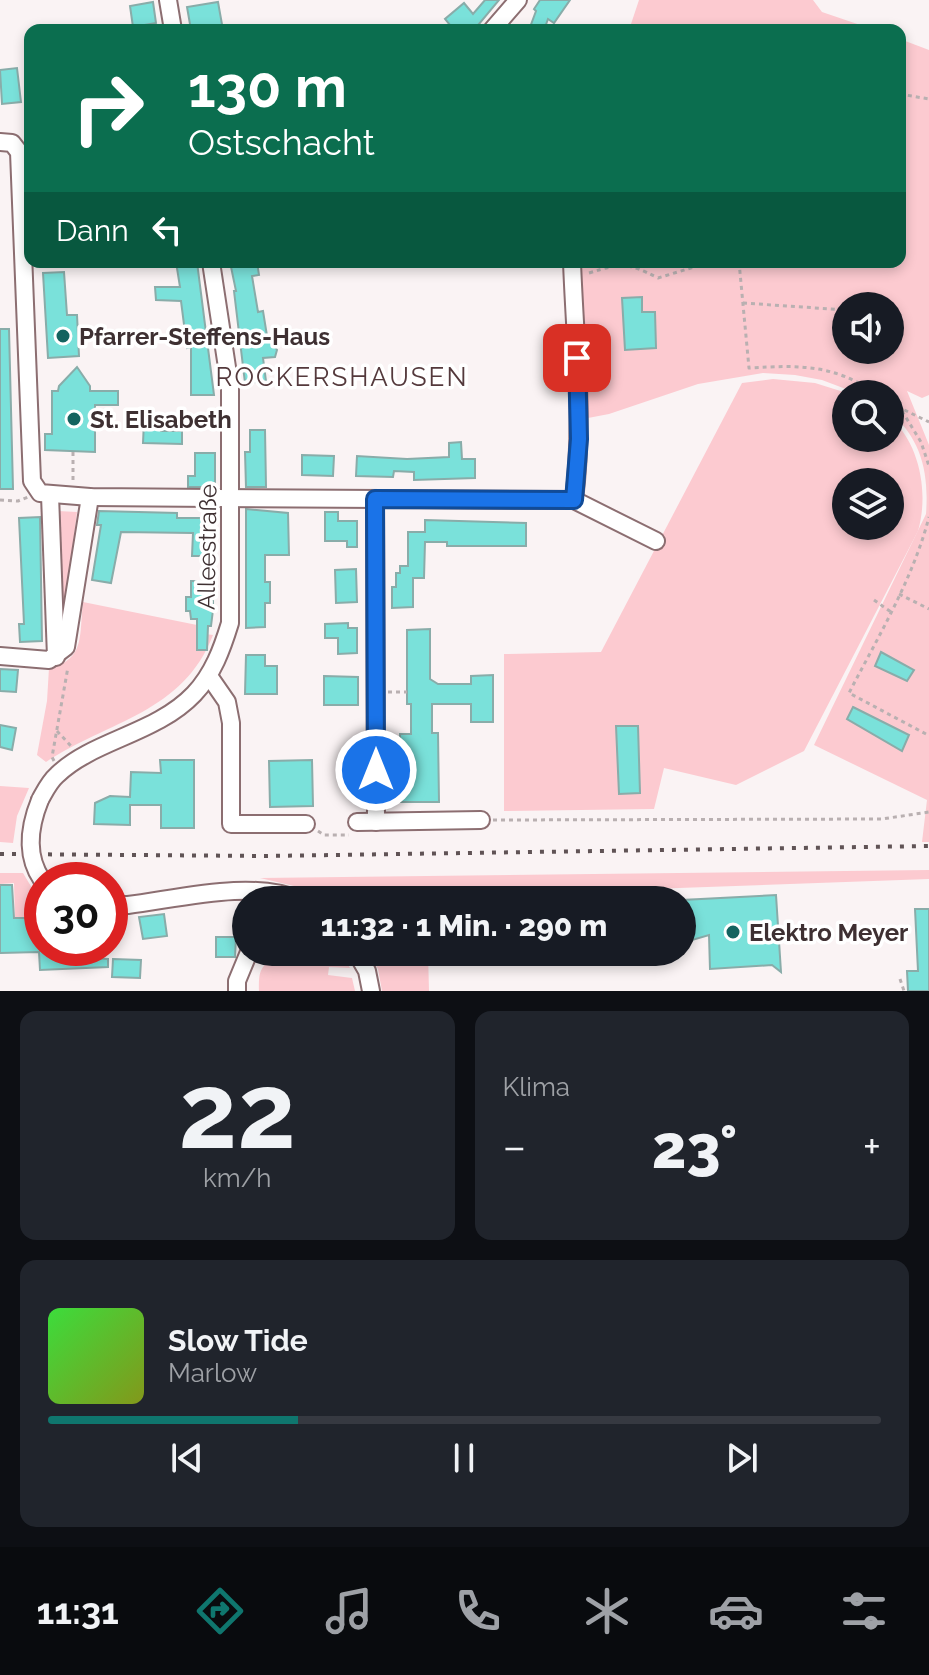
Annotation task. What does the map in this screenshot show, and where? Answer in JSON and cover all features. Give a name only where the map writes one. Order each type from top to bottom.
[{"type":"street","points":[[168,0],[172,24]]},
{"type":"street","points":[[497,24],[518,0]]},
{"type":"street","points":[[0,142],[12,143],[19,152],[24,174]]},
{"type":"street","points":[[28,268],[32,481],[45,494],[61,652]]},
{"type":"street","name":"Alleestraße","points":[[34,862],[30,848],[30,823],[40,800],[60,771],[164,717],[193,695],[209,676],[222,650],[230,623],[230,387],[212,268]]},
{"type":"street","points":[[572,268],[579,413],[574,500]]},
{"type":"street","points":[[45,494],[232,499],[574,500],[656,541]]},
{"type":"street","points":[[0,656],[49,660],[61,652],[90,497]]},
{"type":"street","points":[[375,499],[376,822]]},
{"type":"street","points":[[209,676],[227,702],[231,723],[231,824],[306,824]]},
{"type":"street","points":[[357,822],[481,820]]},
{"type":"street","points":[[128,905],[232,896]]},
{"type":"street","points":[[237,991],[243,966]]},
{"type":"street","points":[[364,966],[371,991]]},
{"type":"path","points":[[906,95],[929,99]]},
{"type":"path","points":[[572,268],[592,272],[605,268]]},
{"type":"path","points":[[638,268],[658,278],[691,268]]},
{"type":"path","points":[[737,268],[749,368],[794,365],[830,370],[853,380]]},
{"type":"path","points":[[743,303],[832,309]]},
{"type":"path","points":[[904,412],[929,422]]},
{"type":"path","points":[[904,414],[921,442],[929,466]]},
{"type":"path","points":[[73,452],[73,483]]},
{"type":"path","points":[[0,500],[18,501],[45,494]]},
{"type":"path","points":[[926,734],[849,693],[891,612],[925,534],[929,517]]},
{"type":"path","points":[[899,594],[929,609]]},
{"type":"path","points":[[874,600],[891,612]]},
{"type":"path","points":[[60,771],[52,757],[68,664],[61,652]]},
{"type":"path","points":[[57,731],[81,759]]},
{"type":"path","points":[[481,820],[882,819],[929,812]]},
{"type":"path","points":[[306,824],[324,835],[357,835],[357,822]]},
{"type":"path","points":[[900,979],[904,991]]},
{"type":"shaded area","points":[[639,0],[813,0],[822,12],[857,24],[631,24]]},
{"type":"shaded area","points":[[906,41],[929,50],[929,395],[922,398],[907,391],[929,445],[929,842],[922,842],[927,800],[814,745],[926,514],[926,485],[921,458],[904,427],[904,380],[832,380],[832,384],[795,375],[763,373],[698,384],[588,418],[580,268],[906,268]]},
{"type":"shaded area","points":[[773,379],[815,383],[832,388],[832,452],[904,452],[904,434],[915,455],[922,485],[918,531],[804,751],[736,785],[664,768],[654,809],[504,811],[504,654],[601,652],[742,383]]},
{"type":"shaded area","points":[[58,511],[77,512],[65,608],[59,608]]},
{"type":"shaded area","points":[[83,602],[197,625],[197,633],[213,635],[200,661],[183,682],[163,699],[46,762],[37,755],[47,701],[49,668],[61,664],[75,652]]},
{"type":"shaded area","points":[[0,786],[29,788],[17,816],[13,843],[0,842]]},
{"type":"shaded area","points":[[929,870],[929,879],[696,887],[294,886],[260,878]]},
{"type":"shaded area","points":[[0,873],[23,873],[24,918],[15,918],[14,883],[0,884]]},
{"type":"shaded area","points":[[264,966],[349,966],[329,967],[328,975],[352,978],[355,991],[259,991],[261,970]]},
{"type":"shaded area","points":[[376,966],[428,966],[429,991],[382,991]]},
{"type":"building","points":[[485,0],[499,0],[479,24],[449,24],[445,19],[464,3],[473,14]]},
{"type":"building","points":[[540,0],[570,0],[554,23],[548,19],[546,24],[531,24],[534,9]]},
{"type":"building","points":[[153,2],[156,23],[133,24],[130,6]]},
{"type":"building","points":[[218,2],[222,24],[190,24],[187,7]]},
{"type":"building","points":[[17,68],[21,102],[2,104],[0,70]]},
{"type":"building","points":[[177,268],[198,268],[214,395],[191,395],[191,347],[187,348],[181,301],[156,300],[155,287],[180,287]]},
{"type":"building","points":[[231,268],[258,268],[259,275],[252,276],[258,312],[263,311],[268,342],[272,342],[277,350],[275,357],[263,358],[266,381],[245,383]]},
{"type":"building","points":[[64,272],[67,315],[77,315],[79,356],[48,358],[43,273]]},
{"type":"building","points":[[642,297],[642,312],[655,312],[656,348],[625,350],[622,298]]},
{"type":"building","points":[[0,329],[9,329],[13,489],[0,489]]},
{"type":"building","name":"St. Elisabeth","points":[[77,367],[90,391],[118,391],[118,405],[95,405],[95,452],[45,450],[45,434],[52,434],[52,391],[58,391]]},
{"type":"building","points":[[144,421],[161,421],[161,431],[182,431],[182,444],[143,443]]},
{"type":"building","points":[[250,430],[265,430],[266,487],[246,487],[245,452],[250,452]]},
{"type":"building","points":[[461,442],[462,459],[475,459],[475,478],[414,480],[414,472],[394,471],[393,477],[356,476],[357,456],[407,459],[449,457],[449,443]]},
{"type":"building","points":[[195,453],[215,453],[215,487],[188,487],[188,476],[195,476]]},
{"type":"building","points":[[302,455],[334,456],[333,476],[302,475]]},
{"type":"building","points":[[246,509],[288,513],[289,555],[265,555],[265,582],[270,582],[270,603],[265,603],[265,627],[246,628]]},
{"type":"building","points":[[99,511],[177,513],[177,518],[214,518],[214,556],[192,556],[193,533],[121,532],[111,583],[92,580],[101,525],[97,525]]},
{"type":"building","points":[[325,512],[338,512],[338,521],[357,521],[357,547],[347,547],[347,541],[325,541]]},
{"type":"building","points":[[40,517],[42,641],[20,642],[19,624],[24,624],[19,518]]},
{"type":"building","points":[[425,520],[526,523],[526,546],[447,546],[447,542],[425,542],[424,578],[413,578],[413,607],[392,608],[396,573],[400,573],[400,566],[408,566],[408,532],[425,532]]},
{"type":"building","points":[[356,569],[357,602],[336,603],[335,570]]},
{"type":"building","points":[[191,581],[213,581],[213,610],[211,626],[208,626],[207,650],[197,650],[197,619],[191,619],[190,611],[186,611],[186,597],[191,597]]},
{"type":"building","points":[[348,623],[348,628],[357,628],[357,653],[338,654],[338,638],[325,638],[325,624]]},
{"type":"building","points":[[430,629],[430,679],[438,684],[471,684],[471,676],[493,675],[493,722],[471,722],[471,704],[432,704],[432,733],[438,733],[439,802],[401,802],[400,734],[411,734],[411,704],[407,704],[407,630]]},
{"type":"building","points":[[881,652],[914,670],[907,681],[875,666]]},
{"type":"building","points":[[246,655],[265,655],[265,666],[277,666],[277,694],[245,694]]},
{"type":"building","points":[[0,669],[18,670],[16,692],[0,691]]},
{"type":"building","points":[[324,676],[358,677],[358,705],[324,705]]},
{"type":"building","points":[[853,707],[909,735],[902,751],[847,719]]},
{"type":"building","points":[[0,725],[16,728],[12,750],[0,747]]},
{"type":"building","points":[[616,726],[638,726],[640,793],[619,794]]},
{"type":"building","points":[[160,760],[194,760],[194,828],[161,828],[161,805],[130,805],[130,825],[94,824],[95,803],[110,796],[130,797],[131,772],[161,773]]},
{"type":"building","points":[[312,760],[313,806],[270,807],[269,761]]},
{"type":"building","points":[[0,885],[12,885],[14,918],[24,918],[24,952],[0,953]]},
{"type":"building","name":"Elektro Meyer","points":[[776,895],[781,972],[772,965],[710,969],[709,935],[696,939],[696,899]]},
{"type":"building","points":[[915,909],[929,909],[929,991],[908,991],[907,971],[918,971]]},
{"type":"building","points":[[164,914],[167,936],[143,939],[139,917]]},
{"type":"building","points":[[216,937],[232,937],[232,957],[216,957]]},
{"type":"building","points":[[128,960],[141,960],[140,978],[112,977],[113,966],[128,966]]},
{"type":"building","points":[[40,966],[108,966],[108,967],[40,970]]},
{"type":"railway","points":[[0,854],[266,856],[929,846]]},
{"type":"place","name":"Pfarrer-Steffens-Haus","points":[[63,336]]},
{"type":"place","name":"St. Elisabeth","points":[[74,419]]},
{"type":"place","name":"Elektro Meyer","points":[[733,932]]},
{"type":"district","name":"ROCKERSHAUSEN","points":[[342,377]]},
{"type":"route","points":[[376,770],[375,499],[574,500],[579,439],[577,358]]}]
